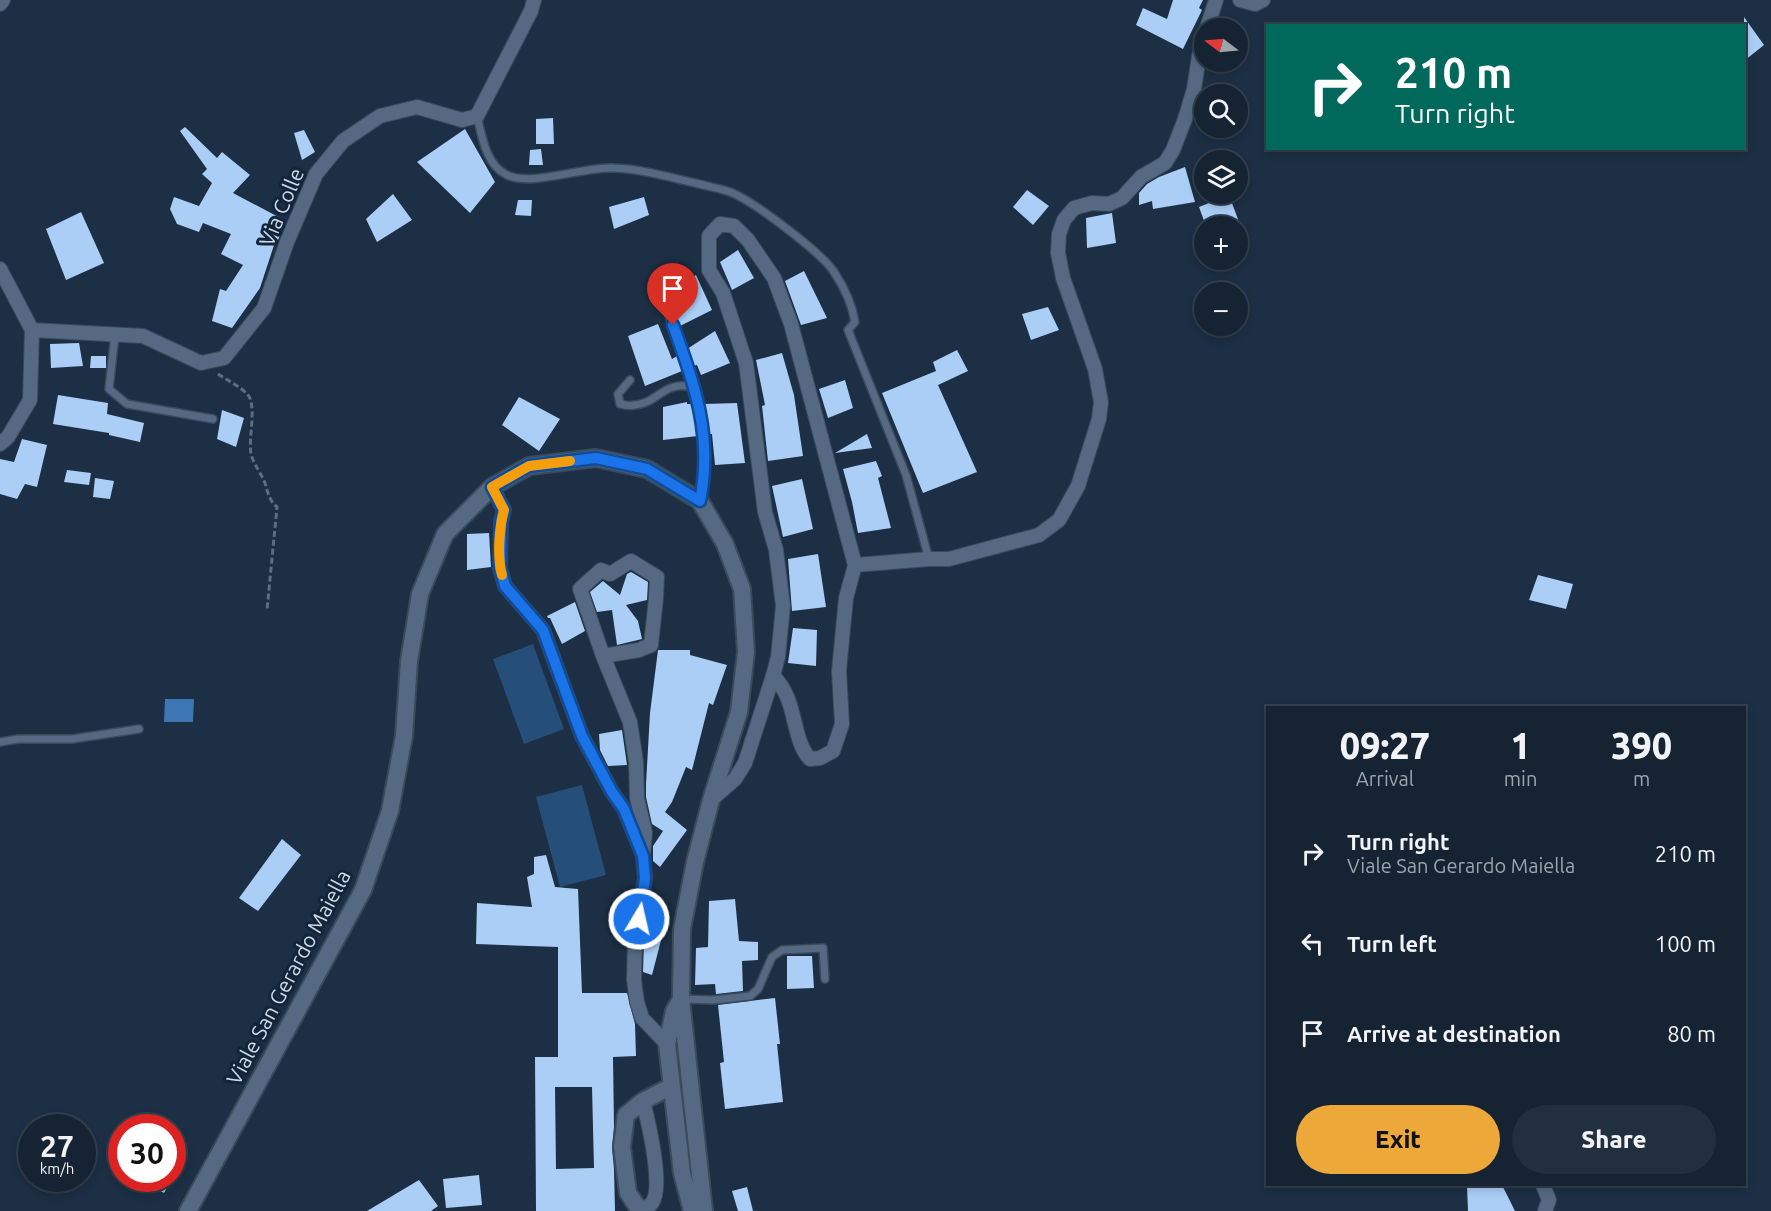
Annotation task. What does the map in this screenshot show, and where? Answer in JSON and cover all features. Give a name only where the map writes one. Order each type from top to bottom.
[{"type":"main road","name":"Viale San Gerardo Maiella","points":[[188,1211],[363,890],[390,811],[404,736],[410,661],[420,594],[445,534],[492,487],[529,466],[596,458],[647,469],[700,501],[725,544],[742,589],[746,652],[739,712],[711,800],[695,862],[682,929],[681,999],[674,1011],[667,1044],[670,1087],[682,1173],[692,1211]]},
{"type":"main road","points":[[681,999],[704,1211]]},
{"type":"main road","points":[[643,1210],[636,1205],[628,1193],[622,1147],[626,1115],[643,1101],[670,1087]]},
{"type":"street","points":[[0,4],[3,0]]},
{"type":"street","points":[[477,117],[531,11],[534,0]]},
{"type":"street","points":[[1210,18],[1216,0]]},
{"type":"street","points":[[1240,0],[1255,4],[1263,0]]},
{"type":"street","points":[[855,565],[949,559],[1039,534],[1059,520],[1078,486],[1099,419],[1101,402],[1095,369],[1079,329],[1063,278],[1058,253],[1059,234],[1064,219],[1074,208],[1092,203],[1109,204],[1122,198],[1141,177],[1165,163],[1173,150],[1185,119],[1197,72]]},
{"type":"street","name":"Via Colle","points":[[201,363],[224,358],[264,308],[287,242],[316,174],[343,141],[380,116],[417,107],[462,120],[477,117]]},
{"type":"street","points":[[711,800],[735,780],[745,763],[778,657],[783,606],[776,550],[765,512],[746,363],[723,292],[709,270],[709,236],[720,224],[734,226],[774,278],[791,324],[855,565],[846,598],[839,671],[842,724],[833,750],[820,758],[810,759],[803,751],[792,708],[780,682],[773,676]]},
{"type":"street","points":[[0,269],[32,330],[30,400],[8,437],[0,444]]},
{"type":"street","points":[[32,330],[143,336],[201,363]]},
{"type":"street","points":[[492,487],[504,510],[501,522],[500,568],[505,586],[543,630],[582,736],[612,792],[624,809],[643,856]]},
{"type":"street","points":[[603,656],[639,650],[651,645],[657,577],[631,561],[610,574],[601,570],[580,589],[603,656],[630,722],[636,762],[637,798],[645,832],[643,856],[645,878],[635,939],[634,980],[642,1018],[667,1044]]},
{"type":"street","points":[[643,1101],[649,1125],[657,1186],[652,1203],[643,1210]]},
{"type":"street","points":[[1543,1186],[1549,1200],[1545,1211]]},
{"type":"lane","points":[[477,117],[492,162],[506,175],[525,180],[596,168],[616,168],[674,178],[731,192],[765,213],[811,249],[833,270],[853,307],[855,322],[848,330],[906,475],[929,559]]},
{"type":"lane","points":[[666,307],[694,387],[705,445],[705,476],[700,501]]},
{"type":"lane","points":[[115,335],[109,389],[127,404],[213,419]]},
{"type":"lane","points":[[630,380],[618,394],[620,405],[636,405],[668,388],[681,384],[694,387]]},
{"type":"lane","points":[[0,742],[18,739],[72,739],[139,729]]},
{"type":"lane","points":[[681,999],[713,1000],[750,996],[758,988],[772,957],[782,950],[823,948],[825,979]]},
{"type":"path","points":[[201,363],[248,394],[253,404],[251,454],[264,480],[270,501],[277,507],[267,610]]},
{"type":"shaded area","points":[[533,644],[564,729],[524,744],[493,659]]},
{"type":"shaded area","points":[[165,699],[194,699],[193,722],[164,722]]},
{"type":"shaded area","points":[[582,785],[606,875],[560,887],[536,797]]},
{"type":"building","points":[[1173,0],[1203,0],[1199,8],[1202,10],[1198,18],[1194,18],[1194,26],[1183,49],[1136,25],[1143,8],[1167,19]]},
{"type":"building","points":[[1744,17],[1764,45],[1746,59],[1746,24],[1744,24]]},
{"type":"building","points":[[553,118],[554,144],[536,144],[536,119]]},
{"type":"building","points":[[185,127],[217,158],[222,152],[250,175],[233,193],[286,221],[278,240],[276,239],[260,288],[232,328],[212,321],[220,289],[226,291],[243,265],[221,254],[231,234],[203,223],[199,232],[177,224],[170,209],[174,197],[199,206],[212,183],[202,174],[207,169],[180,131]]},
{"type":"building","points":[[465,129],[495,182],[470,213],[417,162]]},
{"type":"building","points":[[304,130],[315,152],[302,160],[294,133]]},
{"type":"building","points":[[541,149],[543,165],[529,165],[530,150]]},
{"type":"building","points":[[1185,167],[1194,202],[1153,209],[1152,201],[1139,205],[1139,193],[1147,184]]},
{"type":"building","points":[[1027,190],[1049,206],[1033,225],[1013,207]]},
{"type":"building","points":[[393,194],[412,220],[377,242],[366,219]]},
{"type":"building","points":[[644,197],[649,215],[614,229],[609,207]]},
{"type":"building","points":[[518,200],[532,200],[531,216],[515,215]]},
{"type":"building","points":[[1206,204],[1232,204],[1237,216],[1202,216],[1199,207]]},
{"type":"building","points":[[81,212],[104,263],[66,280],[46,229]]},
{"type":"building","points":[[1112,213],[1116,243],[1087,248],[1086,218]]},
{"type":"building","points":[[738,250],[754,278],[732,290],[720,262]]},
{"type":"building","points":[[804,271],[827,318],[801,325],[785,281]]},
{"type":"building","points":[[696,275],[712,310],[680,326],[668,292]]},
{"type":"building","points":[[1048,307],[1059,330],[1031,340],[1022,314]]},
{"type":"building","points":[[658,324],[672,359],[677,356],[682,371],[645,386],[628,336]]},
{"type":"building","points":[[715,331],[730,363],[701,375],[697,365],[693,366],[687,349]]},
{"type":"building","points":[[79,343],[83,366],[51,368],[50,344]]},
{"type":"building","points":[[957,350],[968,371],[938,385],[977,472],[923,493],[882,393],[936,371],[933,362]]},
{"type":"building","points":[[782,353],[794,395],[803,456],[768,461],[762,406],[765,405],[756,360]]},
{"type":"building","points":[[91,356],[106,356],[106,368],[90,368]]},
{"type":"building","points":[[845,380],[853,408],[828,418],[819,389]]},
{"type":"building","points":[[58,395],[108,403],[107,414],[144,423],[140,442],[109,435],[109,433],[53,424]]},
{"type":"building","points":[[519,397],[560,419],[539,451],[502,425]]},
{"type":"building","points":[[687,402],[687,404],[692,404],[698,436],[663,440],[663,407]]},
{"type":"building","points":[[737,403],[745,463],[715,465],[712,434],[709,434],[704,404]]},
{"type":"building","points":[[222,410],[244,418],[236,447],[217,439]]},
{"type":"building","points":[[867,434],[872,448],[835,453]]},
{"type":"building","points":[[22,439],[47,445],[37,487],[25,484],[17,499],[0,494],[0,459],[14,462]]},
{"type":"building","points":[[876,461],[882,476],[878,478],[891,528],[858,533],[843,469]]},
{"type":"building","points":[[67,470],[91,473],[89,485],[64,482]]},
{"type":"building","points":[[95,478],[114,481],[110,499],[93,497]]},
{"type":"building","points":[[802,479],[813,529],[783,537],[772,486]]},
{"type":"building","points":[[489,533],[491,567],[467,570],[467,534]]},
{"type":"building","points":[[818,554],[826,607],[792,611],[788,559]]},
{"type":"building","points":[[631,572],[648,582],[647,600],[626,605],[638,621],[642,639],[617,645],[612,610],[597,612],[590,592],[603,581],[620,595],[627,574]]},
{"type":"building","points":[[1538,575],[1573,584],[1566,609],[1529,600]]},
{"type":"building","points":[[575,602],[585,631],[562,644],[547,616]]},
{"type":"building","points":[[793,628],[817,630],[816,666],[788,663]]},
{"type":"building","points":[[658,650],[690,650],[690,655],[727,665],[713,705],[709,703],[692,770],[686,767],[672,802],[665,812],[687,830],[660,867],[653,861],[653,846],[663,831],[652,824],[646,797],[650,713]]},
{"type":"building","points":[[622,730],[627,765],[608,766],[600,750],[599,734]]},
{"type":"building","points":[[282,839],[301,855],[258,911],[239,898]]},
{"type":"building","points":[[546,855],[555,887],[578,889],[582,993],[627,993],[635,1024],[636,1056],[613,1057],[612,1148],[615,1211],[536,1211],[535,1057],[558,1057],[558,947],[476,944],[477,903],[532,907],[527,877],[534,874],[534,857]],"holes":[[[555,1087],[592,1087],[594,1168],[556,1169]]]},
{"type":"building","points":[[735,899],[739,941],[758,942],[758,960],[742,961],[743,991],[716,994],[715,984],[695,985],[696,948],[708,947],[709,901]]},
{"type":"building","points":[[649,910],[666,921],[652,975],[643,972],[644,940]]},
{"type":"building","points":[[787,956],[812,956],[814,988],[787,989]]},
{"type":"building","points":[[775,998],[783,1102],[725,1109],[720,1063],[724,1062],[718,1005]]},
{"type":"building","points":[[479,1175],[482,1205],[446,1208],[443,1179]]},
{"type":"building","points":[[419,1180],[438,1206],[431,1211],[367,1211]]},
{"type":"building","points":[[1467,1186],[1502,1186],[1515,1211],[1468,1211]]},
{"type":"building","points":[[747,1187],[753,1211],[738,1211],[732,1191]]},
{"type":"slow traffic","points":[[502,575],[500,568],[501,522],[504,510],[492,487],[529,466],[570,461]]},
{"type":"route","points":[[639,919],[645,878],[643,856],[624,809],[612,792],[582,736],[543,630],[505,586],[500,568],[501,522],[504,510],[492,487],[529,466],[596,458],[647,469],[700,501],[705,476],[705,445],[694,387],[673,325]]}]
